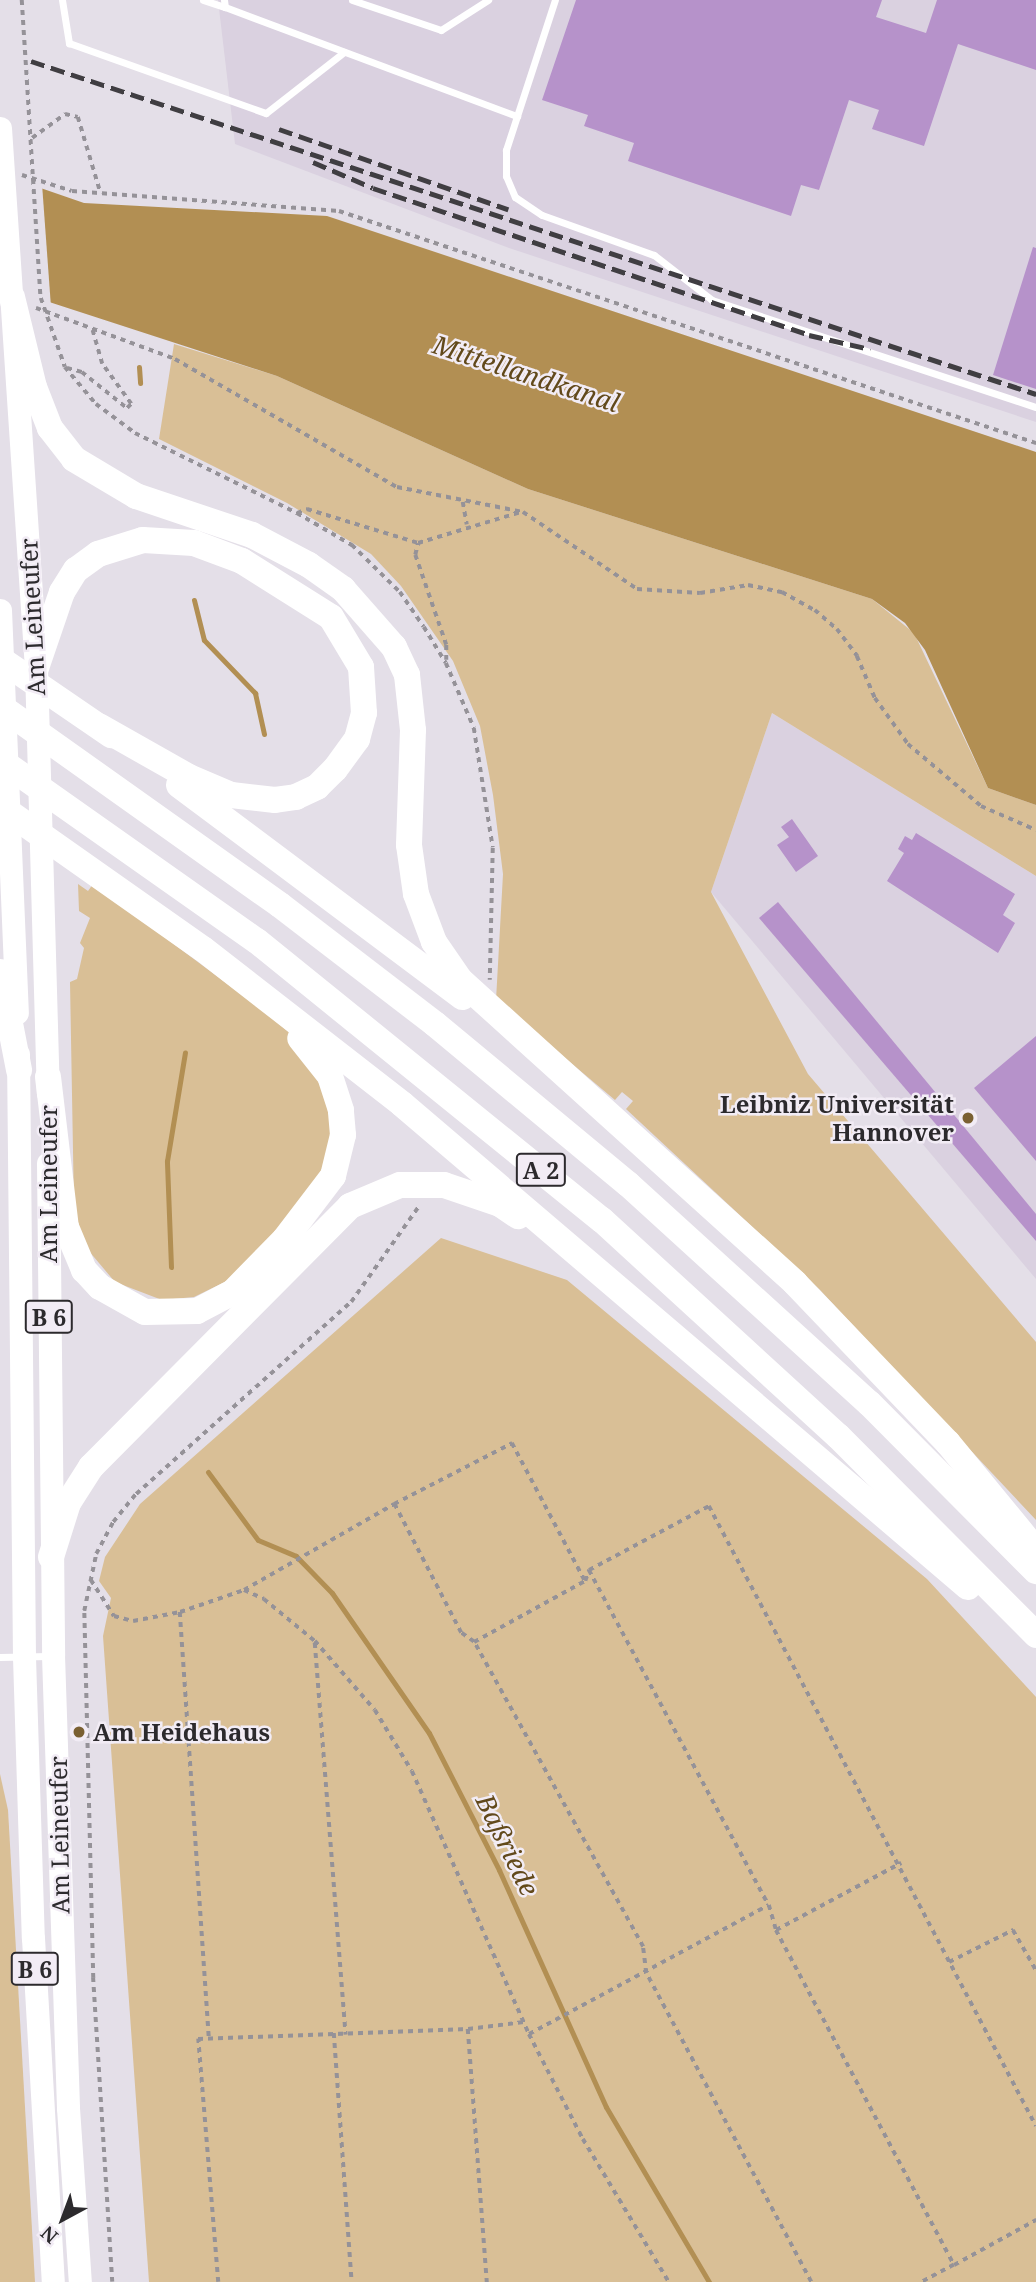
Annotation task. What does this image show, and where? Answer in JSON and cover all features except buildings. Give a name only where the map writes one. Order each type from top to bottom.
[{"type":"highway","points":[[18,306],[34,387],[50,428],[74,459],[136,496],[252,535],[309,565],[343,589],[394,648],[407,675],[414,730],[409,845],[416,894],[434,942],[460,980],[795,1283],[948,1443],[1036,1550]]},
{"type":"highway","points":[[36,668],[42,612],[76,570],[97,554],[143,540],[194,543],[242,561],[331,617],[361,667],[364,713],[357,739],[317,787],[296,797],[275,800],[231,795],[189,777],[99,726]]},
{"type":"highway","points":[[0,659],[99,726],[344,904],[565,1077]]},
{"type":"highway","name":"A 2","points":[[0,706],[280,905],[435,1024],[628,1184],[869,1403],[1036,1571]]},
{"type":"highway","name":"A 2","points":[[0,760],[257,941],[601,1220],[838,1436],[1036,1635]]},
{"type":"highway","points":[[0,806],[203,950],[402,1104],[1036,1645]]},
{"type":"highway","points":[[48,1077],[66,1227],[84,1270],[100,1287],[145,1312],[197,1311],[233,1292],[321,1196],[340,1157],[343,1135],[330,1076],[309,1047],[203,950]]},
{"type":"highway","points":[[0,972],[19,1070]]},
{"type":"highway","points":[[51,1557],[68,1503],[91,1467],[350,1206],[400,1185],[444,1185],[500,1204],[597,1269]]},
{"type":"main road","name":"Am Leineufer","points":[[0,128],[7,167],[42,612]]},
{"type":"main road","name":"Am Leineufer","points":[[0,610],[19,1070],[24,1657],[33,1938],[53,2282]]},
{"type":"main road","name":"Am Leineufer","points":[[36,668],[45,903],[48,1077],[53,1655],[68,2108],[80,2282]]},
{"type":"lane","points":[[62,0],[69,43],[266,113],[344,52]]},
{"type":"lane","points":[[203,0],[225,4],[344,52],[517,116]]},
{"type":"lane","points":[[352,0],[441,30],[488,0]]},
{"type":"lane","points":[[555,0],[506,150],[506,176],[515,197],[541,215],[654,255],[712,300],[1036,407]]},
{"type":"lane","points":[[0,1657],[53,1655]]},
{"type":"path","points":[[22,0],[41,298],[48,323]]},
{"type":"path","points":[[31,138],[65,114],[78,117],[101,194]]},
{"type":"path","points":[[7,167],[72,191],[339,211],[1036,443]]},
{"type":"path","points":[[18,306],[175,359],[397,487],[523,512],[637,589],[700,593],[748,585],[782,592],[816,610],[857,656],[875,698],[908,744],[981,806],[1036,830]]},
{"type":"path","points":[[65,367],[82,372],[127,408],[131,404],[102,363],[92,330]]},
{"type":"path","points":[[463,502],[467,525]]},
{"type":"path","points":[[298,513],[307,509],[418,543],[467,525],[523,512]]},
{"type":"path","points":[[418,543],[415,555],[446,645],[446,663]]},
{"type":"path","points":[[112,2282],[93,1978],[84,1611],[90,1578],[113,1522],[136,1494],[351,1302],[378,1268]]},
{"type":"path","points":[[90,1578],[114,1616],[133,1621],[180,1612],[244,1590],[394,1504],[512,1443],[585,1581]]},
{"type":"path","points":[[394,1504],[461,1633],[474,1642],[643,1947],[646,1973],[811,2282]]},
{"type":"path","points":[[474,1642],[585,1581],[589,1570],[709,1506],[901,1863],[900,1871],[1036,2126]]},
{"type":"path","points":[[589,1570],[769,1905],[776,1930],[954,2265]]},
{"type":"path","points":[[244,1590],[264,1599],[315,1641],[375,1710],[412,1771],[529,2034],[583,2140],[669,2282]]},
{"type":"path","points":[[180,1612],[209,2038]]},
{"type":"path","points":[[315,1641],[346,2035]]},
{"type":"path","points":[[776,1930],[901,1863]]},
{"type":"path","points":[[529,2034],[769,1905]]},
{"type":"path","points":[[948,1962],[1013,1930],[1036,1970]]},
{"type":"path","points":[[218,2282],[198,2039],[468,2029],[524,2022]]},
{"type":"path","points":[[468,2029],[487,2282]]},
{"type":"path","points":[[334,2032],[352,2282]]},
{"type":"path","points":[[922,2282],[1036,2220]]},
{"type":"shaded area","points":[[218,0],[1036,0],[1036,422],[509,248],[235,144]]},
{"type":"shaded area","points":[[174,344],[277,376],[528,489],[872,599],[914,633],[988,788],[1036,805],[1036,876],[772,713],[711,892],[808,1074],[1036,1342],[1036,1520],[819,1289],[626,1109],[633,1101],[622,1092],[615,1100],[496,1000],[503,874],[493,795],[480,726],[453,661],[401,586],[371,554],[287,503],[159,439]]},
{"type":"shaded area","name":"Leibniz Universität Hannover","points":[[772,713],[1036,876],[1036,1279],[711,892]]},
{"type":"shaded area","points":[[78,884],[88,891],[93,884],[261,1009],[291,1034],[324,1079],[333,1145],[311,1193],[233,1278],[194,1297],[162,1300],[115,1282],[88,1250],[80,1230],[74,1207],[70,982],[77,979],[84,948],[80,943],[90,918],[79,911]]},
{"type":"shaded area","points":[[441,1238],[567,1280],[927,1579],[1036,1697],[1036,2282],[149,2282],[103,1636],[111,1598],[99,1581],[105,1557],[140,1504]]},
{"type":"shaded area","points":[[0,1774],[8,1810],[35,2282],[0,2282]]},
{"type":"water","name":"Mittellandkanal","points":[[0,174],[84,203],[327,216],[1036,452],[1036,805],[988,788],[925,650],[905,623],[872,599],[528,489],[277,376],[0,286]]},
{"type":"pier","points":[[0,170],[42,184],[51,307],[0,290]]},
{"type":"waterway","name":"Baßriede","points":[[139,367],[140,383]]},
{"type":"waterway","name":"Baßriede","points":[[194,600],[204,640],[255,693],[264,734]]},
{"type":"waterway","name":"Baßriede","points":[[171,1267],[167,1161],[185,1052]]},
{"type":"waterway","name":"Baßriede","points":[[208,1472],[258,1540],[296,1556],[332,1593],[429,1733],[499,1870],[606,2107],[709,2282]]},
{"type":"railway","points":[[31,61],[1036,394]]},
{"type":"railway","points":[[279,129],[508,209]]},
{"type":"railway","points":[[313,162],[373,188],[809,335],[870,349]]},
{"type":"place","name":"Leibniz Universität Hannover","points":[[968,1118]]},
{"type":"place","name":"Am Heidehaus","points":[[79,1732]]}]
